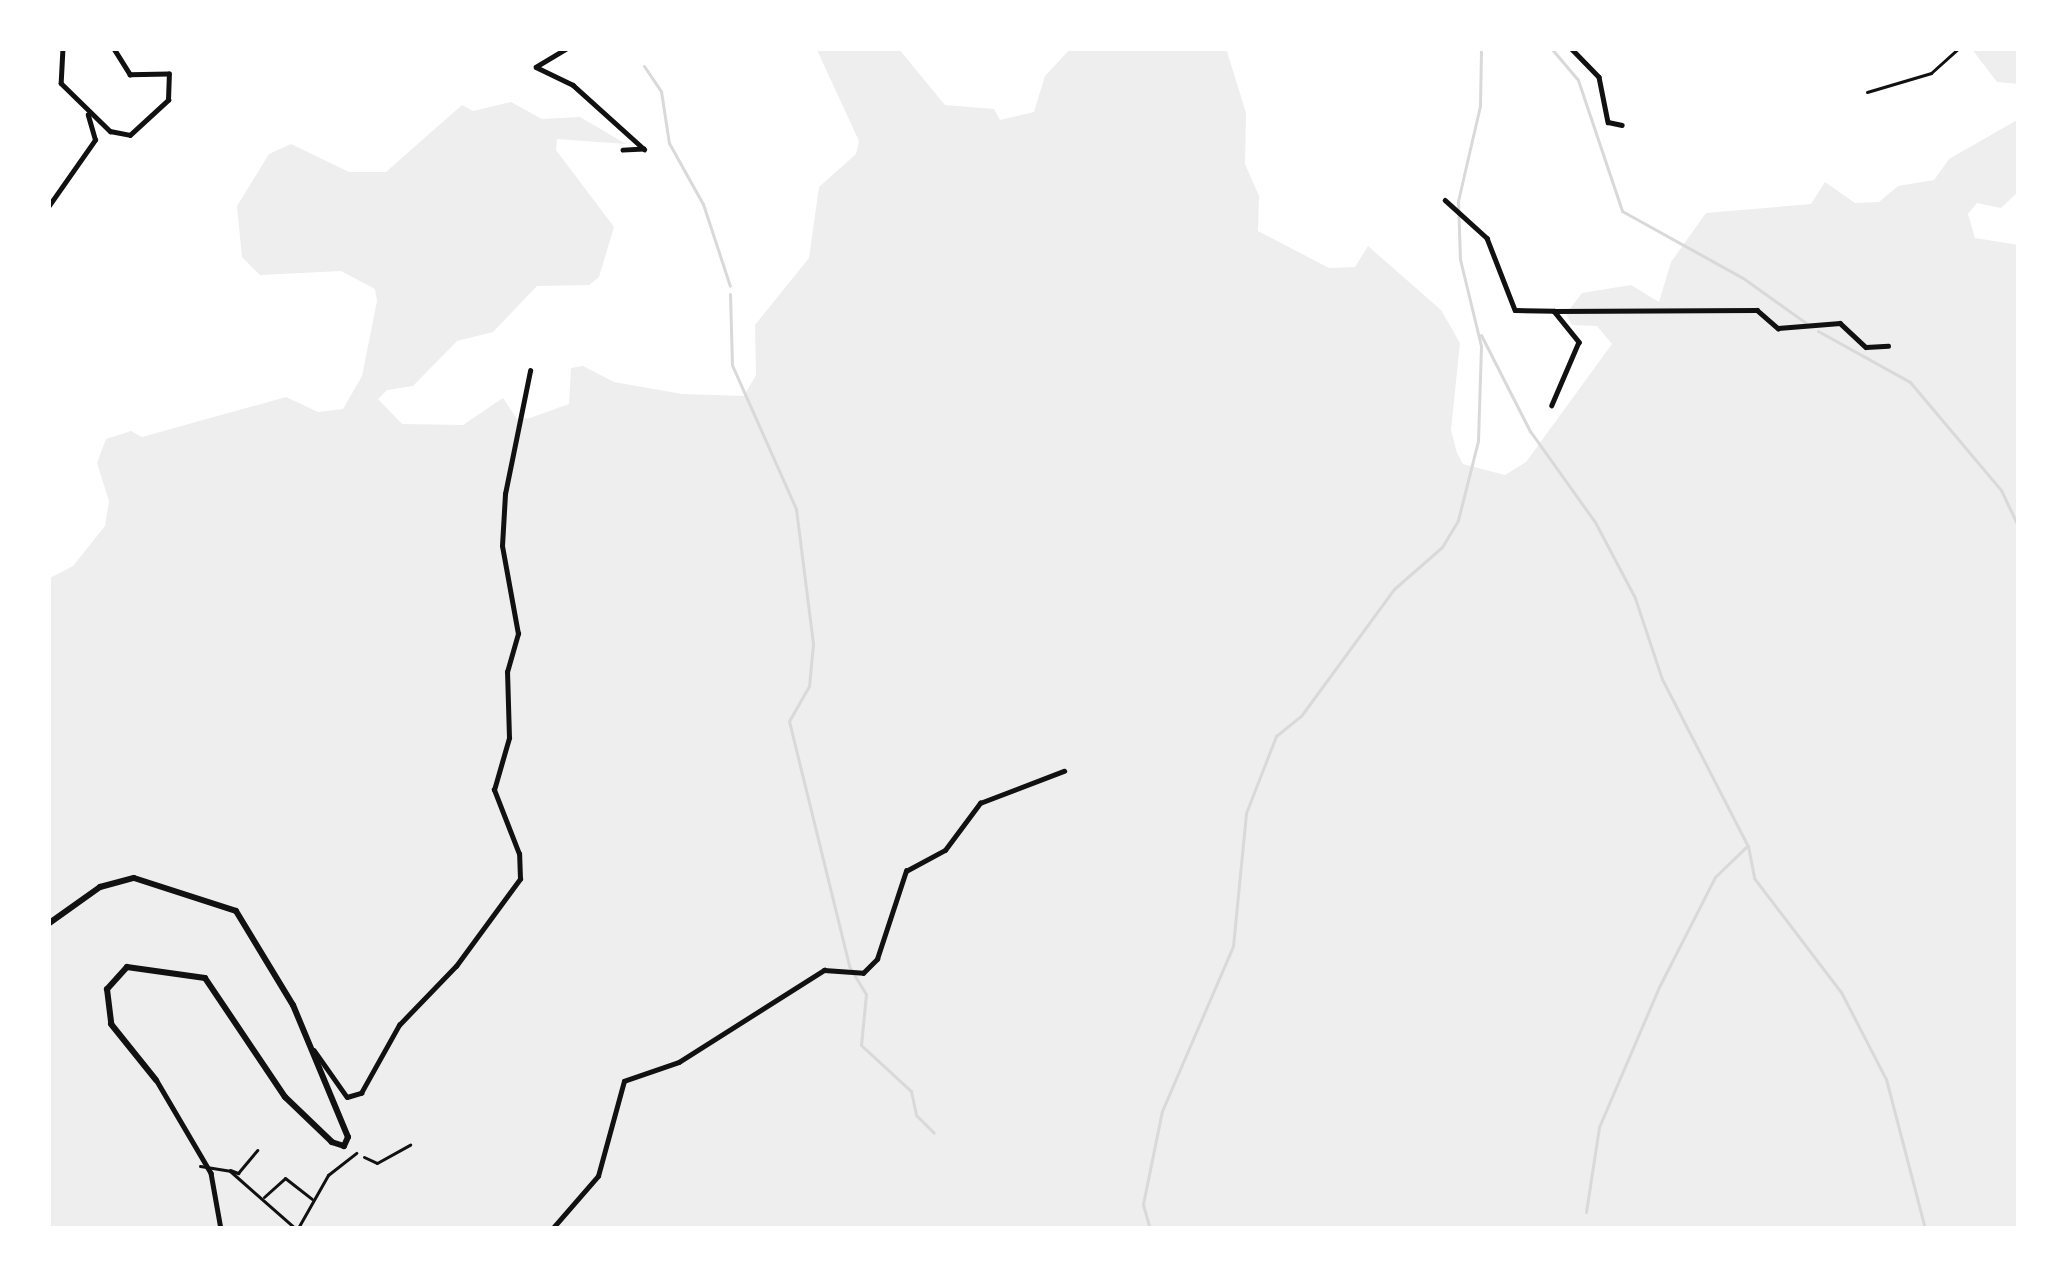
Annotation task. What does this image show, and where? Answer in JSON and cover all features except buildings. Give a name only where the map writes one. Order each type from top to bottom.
[{"type":"street","points":[[63,48],[61,83],[110,131],[130,135],[168,100],[169,74],[130,75],[113,48]]},
{"type":"street","points":[[568,48],[536,67],[573,85],[644,149],[623,150]]},
{"type":"street","points":[[1571,48],[1599,77],[1608,122],[1622,125]]},
{"type":"street","points":[[48,207],[95,140],[86,110]]},
{"type":"street","points":[[1445,200],[1487,238],[1515,310],[1757,310],[1778,328],[1840,322],[1866,347],[1888,346]]},
{"type":"street","points":[[1552,405],[1580,350],[1554,311]]},
{"type":"street","points":[[48,924],[119,879],[216,902],[248,924],[314,1049],[347,1097],[361,1093],[399,1025],[456,966],[523,870],[494,790],[509,738],[507,672],[518,634],[502,546],[505,494],[530,371]]},
{"type":"street","points":[[552,1229],[598,1176],[624,1081],[679,1062],[824,970],[863,974],[877,959],[906,872],[945,850],[980,803],[1064,771]]},
{"type":"street","points":[[221,1229],[218,1191],[156,1080],[111,1024],[107,989],[127,967],[205,977],[285,1096],[344,1146],[348,1137],[314,1049]]},
{"type":"street","points":[[230,1172],[238,1173],[256,1150]]},
{"type":"street","points":[[200,1166],[220,1166],[230,1172],[296,1229],[312,1199],[356,1153]]},
{"type":"street","points":[[263,1198],[285,1178],[312,1199]]},
{"type":"path","points":[[1867,92],[1931,74],[1959,48]]},
{"type":"path","points":[[356,1153],[377,1163],[410,1145]]},
{"type":"shaded area","points":[[816,48],[898,48],[945,105],[994,109],[1000,120],[1034,112],[1045,76],[1071,48],[1226,48],[1246,113],[1245,164],[1259,196],[1258,231],[1329,268],[1355,267],[1368,246],[1441,310],[1460,343],[1451,430],[1457,453],[1463,464],[1505,475],[1526,462],[1612,344],[1597,326],[1572,325],[1566,314],[1582,293],[1631,285],[1659,302],[1671,262],[1706,213],[1811,204],[1825,182],[1855,203],[1879,202],[1898,186],[1934,180],[1949,159],[2019,119],[2019,191],[2001,208],[1977,203],[1968,214],[1975,238],[2019,245],[2019,1229],[48,1229],[48,579],[73,566],[105,526],[109,501],[97,463],[106,439],[131,431],[142,437],[286,397],[318,412],[343,409],[362,376],[377,301],[375,289],[341,271],[260,275],[242,257],[237,206],[269,154],[291,144],[349,172],[386,172],[462,105],[473,111],[511,102],[542,119],[580,117],[626,144],[557,139],[556,150],[614,227],[599,277],[589,285],[537,286],[493,332],[457,341],[413,386],[387,390],[378,399],[402,424],[463,425],[503,398],[517,419],[530,418],[569,404],[571,368],[583,366],[614,382],[682,394],[744,396],[756,375],[755,325],[809,258],[819,187],[856,154],[859,141]]},
{"type":"shaded area","points":[[1971,48],[2019,48],[2019,84],[1997,82]]},
{"type":"waterway","points":[[1150,1229],[1143,1204],[1162,1111],[1233,946],[1246,813],[1276,736],[1301,716],[1394,589],[1442,547],[1458,520],[1478,441],[1481,346],[1460,259],[1458,201],[1480,106],[1481,48]]},
{"type":"waterway","points":[[1551,48],[1578,80],[1622,211],[1743,278],[1806,323]]},
{"type":"waterway","points":[[644,66],[661,91],[669,143],[703,204],[730,286]]},
{"type":"waterway","points":[[730,294],[732,365],[796,509],[813,644],[809,686],[789,721],[849,966],[866,994],[861,1045],[911,1091],[916,1115],[934,1133]]},
{"type":"waterway","points":[[1818,331],[1910,382],[2001,490],[2019,528]]},
{"type":"waterway","points":[[1481,335],[1530,431],[1595,522],[1635,598],[1662,679],[1748,846],[1754,878],[1841,992],[1886,1079],[1925,1229]]},
{"type":"waterway","points":[[1586,1212],[1599,1127],[1660,985],[1715,877],[1746,847]]}]
